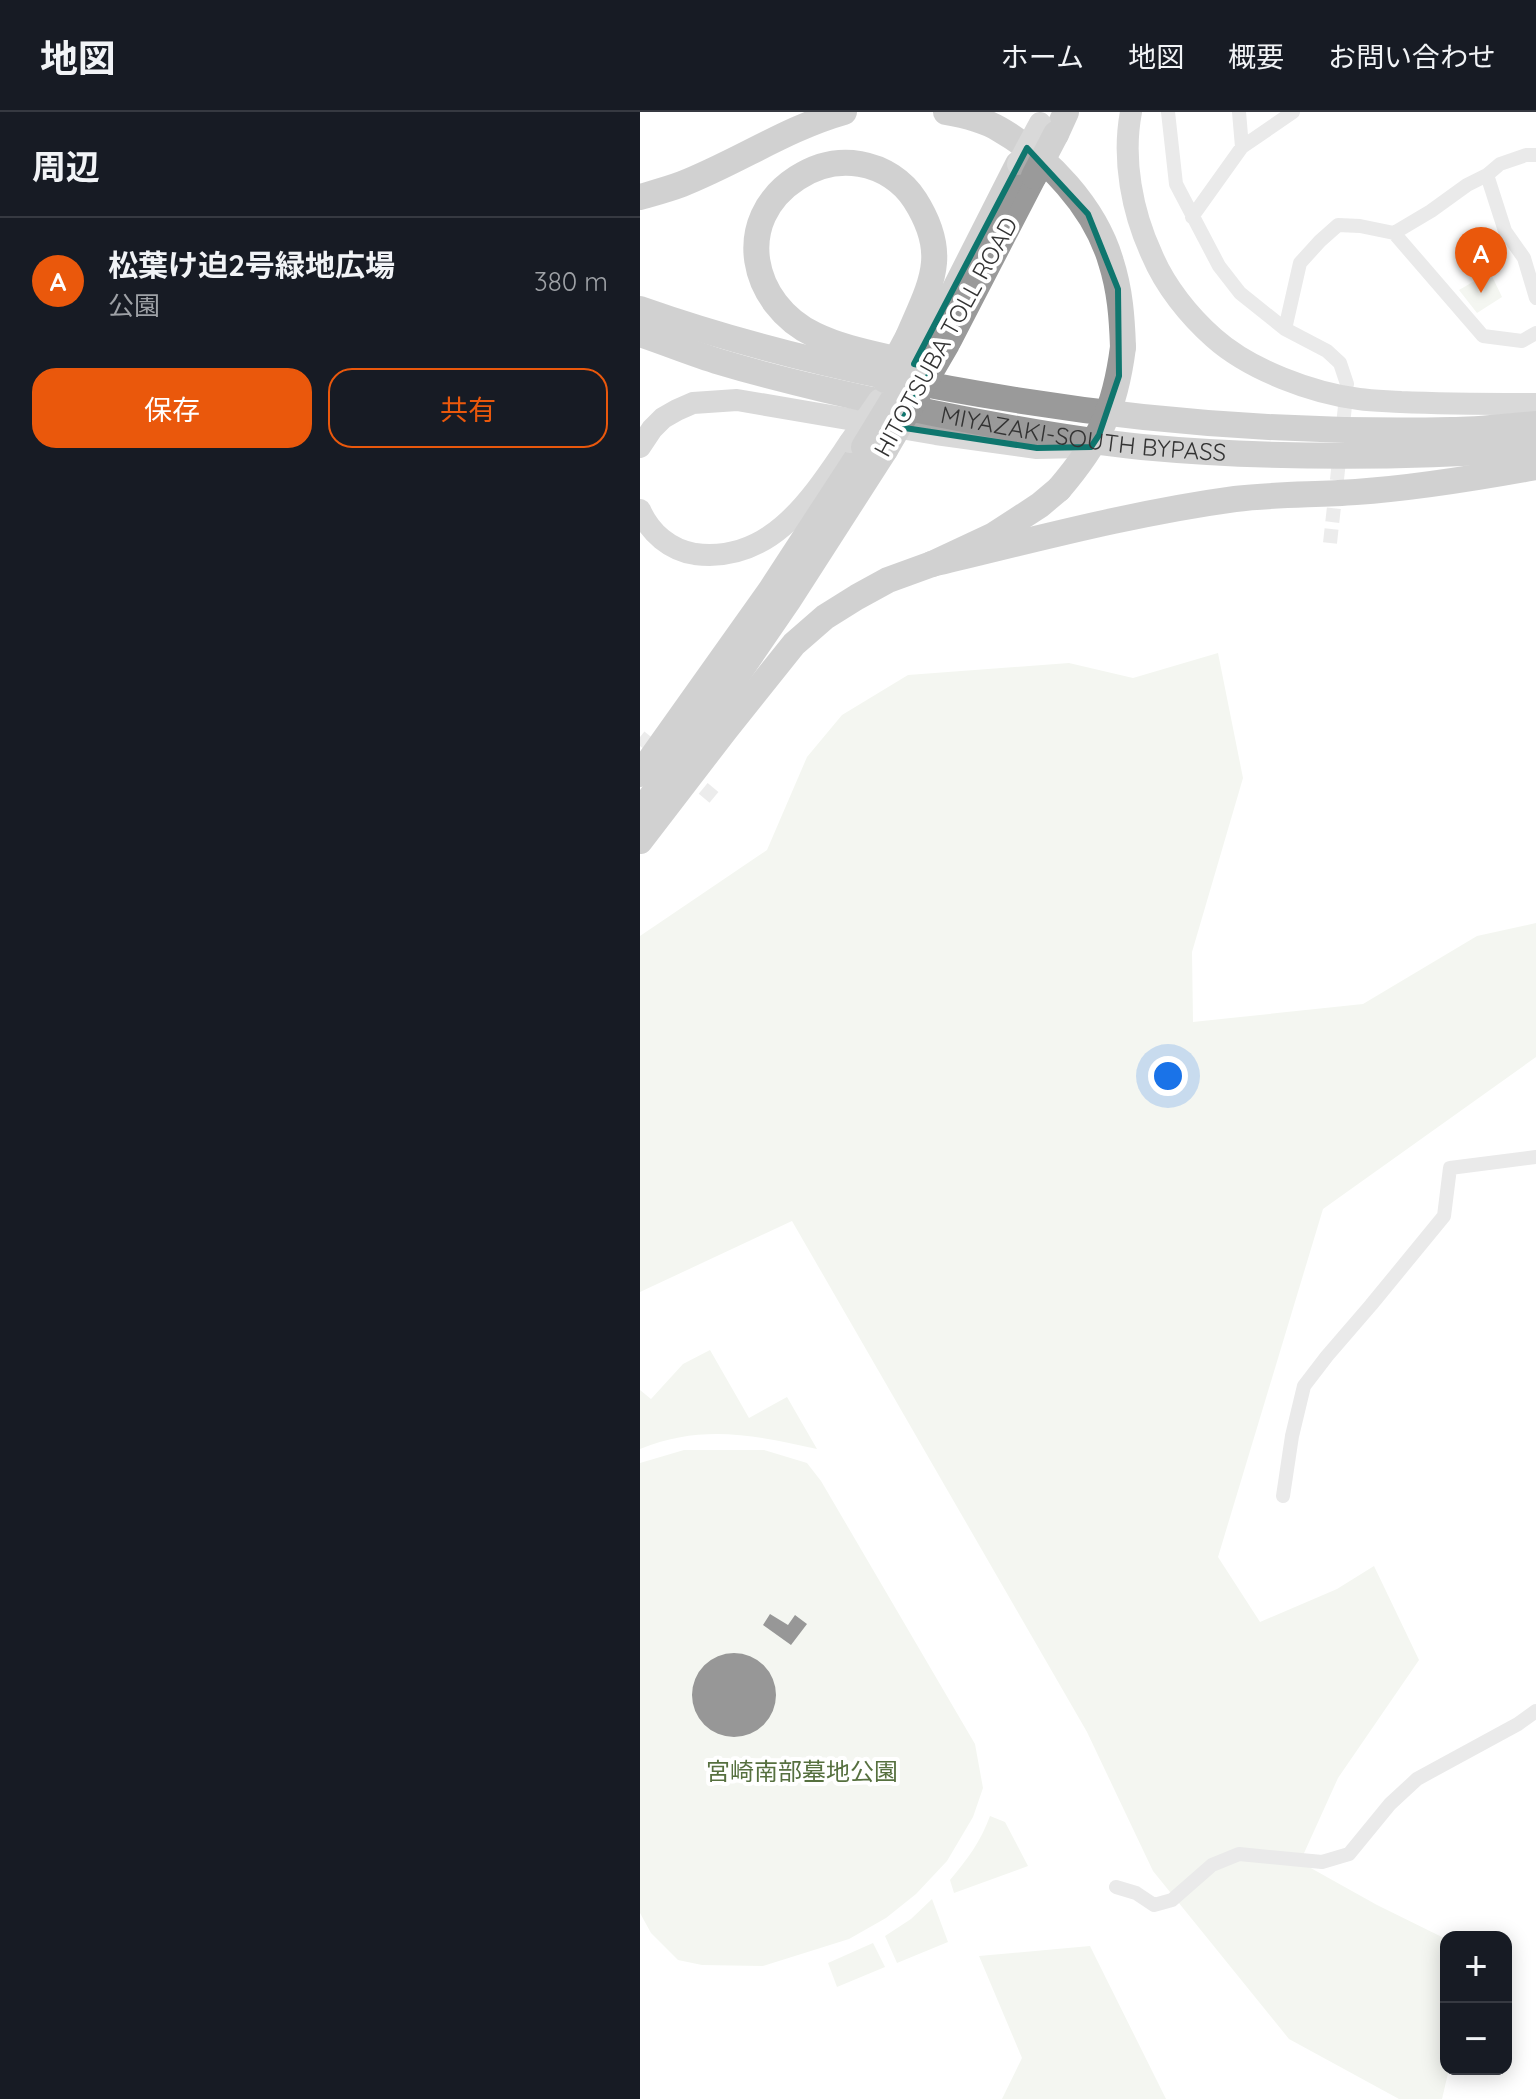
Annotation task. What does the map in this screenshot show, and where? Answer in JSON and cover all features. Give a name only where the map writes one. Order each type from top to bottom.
[{"type":"highway","points":[[640,197],[682,184],[799,128],[844,112]]},
{"type":"highway","points":[[640,841],[794,644],[825,617],[857,597],[888,580],[932,564],[994,535],[1040,505],[1079,466],[1099,435],[1119,376],[1123,347],[1121,304],[1111,259],[1094,224],[1074,194],[1039,157],[996,127],[946,112]]},
{"type":"highway","name":"HITOTSUBA TOLL ROAD","points":[[925,340],[1026,170],[1052,120]]},
{"type":"highway","points":[[640,812],[703,725],[808,552],[866,446],[925,340],[927,294],[935,255],[934,237],[912,196],[891,175],[869,166],[842,162],[816,168],[789,183],[772,200],[762,221],[757,253],[760,276],[767,293],[781,312],[814,335],[846,346],[970,377],[1091,401],[1158,419]]},
{"type":"highway","name":"MIYAZAKI-SOUTH BYPASS","points":[[640,309],[720,334],[876,374],[969,393],[1074,409],[1251,426],[1355,430],[1455,430],[1536,424]]},
{"type":"highway","name":"MIYAZAKI-SOUTH BYPASS","points":[[640,334],[718,361],[863,399],[989,424],[1141,447],[1244,454],[1341,455],[1421,455],[1536,449]]},
{"type":"highway","points":[[640,774],[770,591],[866,446]]},
{"type":"highway","points":[[932,564],[1071,529],[1168,510],[1238,499],[1429,485],[1536,467]]},
{"type":"highway","points":[[770,591],[808,552]]},
{"type":"main road","points":[[1131,112],[1130,183],[1143,236],[1157,268],[1172,291],[1222,345],[1288,381],[1358,399],[1444,404],[1536,404]]},
{"type":"main road","points":[[640,447],[663,418],[677,410],[693,403],[737,400],[1037,448],[1141,447]]},
{"type":"main road","points":[[640,510],[651,530],[684,552],[715,555],[745,549],[779,530],[866,446]]},
{"type":"street","points":[[1168,112],[1176,184],[1219,266],[1240,293],[1285,329],[1327,351],[1340,363],[1347,384]]},
{"type":"street","points":[[1239,112],[1242,147]]},
{"type":"street","points":[[1192,217],[1242,147],[1293,112]]},
{"type":"street","points":[[1394,233],[1500,164],[1526,155],[1536,155]]},
{"type":"street","points":[[1487,175],[1505,231],[1524,258],[1536,298]]},
{"type":"street","points":[[1285,329],[1300,263],[1338,225],[1394,233],[1483,336],[1522,341],[1536,333]]},
{"type":"street","points":[[1283,1496],[1292,1436],[1304,1386],[1444,1216],[1450,1168],[1536,1157]]},
{"type":"street","points":[[1116,1887],[1136,1893],[1154,1905],[1172,1900],[1212,1865],[1239,1854],[1322,1862],[1349,1854],[1390,1804],[1417,1779],[1536,1711]]},
{"type":"highlighted area","points":[[1027,148],[1088,214],[1118,289],[1119,376],[1099,435],[1091,447],[1037,448],[898,427],[933,368],[914,364]]},
{"type":"green space","points":[[1490,272],[1502,297],[1477,313],[1459,290]]},
{"type":"green space","points":[[1218,653],[1243,778],[1192,952],[1193,1022],[1363,1004],[1477,936],[1536,923],[1536,1057],[1323,1209],[1218,1557],[1260,1622],[1337,1589],[1374,1566],[1419,1660],[1338,1778],[1300,1862],[1440,1936],[1440,2075],[1448,2075],[1442,2099],[1399,2099],[1289,2039],[1153,1871],[1087,1732],[792,1221],[640,1292],[640,936],[767,850],[807,757],[842,715],[908,675],[1069,663],[1133,678]]},
{"type":"green space","points":[[710,1350],[749,1418],[787,1397],[817,1449],[750,1436],[707,1434],[685,1436],[640,1449],[640,1390],[651,1399],[683,1364]]},
{"type":"green space","name":"宮崎南部墓地公園","points":[[684,1450],[764,1450],[807,1463],[821,1481],[975,1744],[983,1788],[973,1817],[947,1861],[916,1894],[886,1918],[849,1939],[763,1966],[702,1965],[678,1960],[651,1933],[640,1913],[640,1463]]},
{"type":"green space","points":[[990,1816],[1005,1822],[1028,1866],[954,1893],[950,1880],[973,1850]]},
{"type":"green space","points":[[932,1899],[948,1942],[897,1963],[885,1936],[911,1919]]},
{"type":"green space","points":[[873,1943],[885,1967],[837,1987],[828,1963]]},
{"type":"green space","points":[[1090,1946],[1166,2099],[1002,2099],[1022,2058],[979,1956]]},
{"type":"building","points":[[770,1614],[788,1625],[795,1615],[807,1624],[791,1645],[763,1625]]},
{"type":"building","points":[[734,1653],[750,1656],[764,1665],[773,1679],[776,1695],[773,1711],[764,1725],[750,1734],[734,1737],[718,1734],[704,1725],[695,1711],[692,1695],[695,1679],[704,1665],[718,1656]]},
{"type":"tunnel","points":[[1330,543],[1347,388]]},
{"type":"tunnel","points":[[640,737],[661,754]]},
{"type":"tunnel","points":[[687,775],[716,799]]},
{"type":"place","name":"松葉け迫2号緑地広場","points":[[1481,293]]}]
